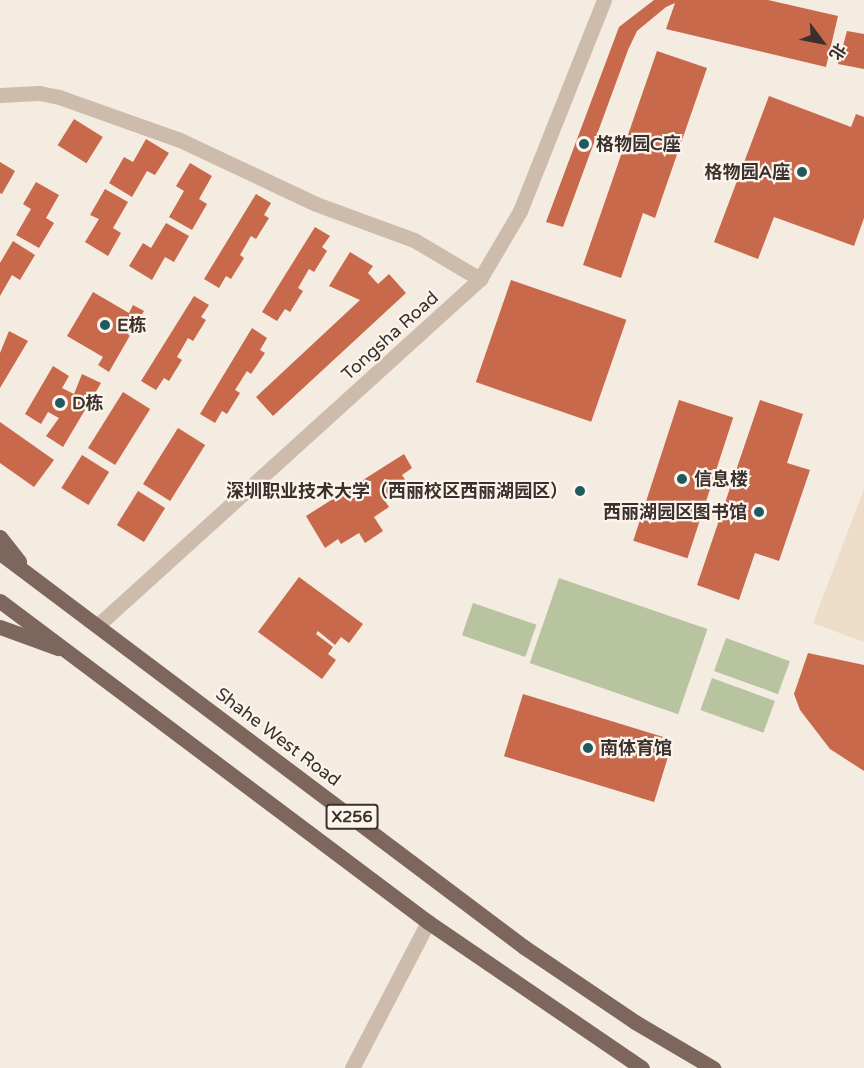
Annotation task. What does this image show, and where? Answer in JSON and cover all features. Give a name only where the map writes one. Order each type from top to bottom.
[{"type":"main road","points":[[0,537],[35,579]]},
{"type":"main road","name":"Shahe West Road","points":[[0,553],[524,947],[635,1022],[713,1068]]},
{"type":"main road","name":"X256","points":[[0,600],[428,922],[642,1068]]},
{"type":"main road","points":[[0,627],[20,638],[67,651]]},
{"type":"street","name":"Tongsha Road","points":[[98,625],[480,279],[520,211],[604,0]]},
{"type":"street","points":[[0,95],[29,93],[59,97],[180,140],[315,204],[414,240],[480,279]]},
{"type":"street","points":[[352,1068],[428,922]]},
{"type":"green space","points":[[559,578],[707,629],[678,714],[530,663]]},
{"type":"green space","points":[[473,603],[536,625],[525,657],[462,635]]},
{"type":"green space","points":[[726,638],[790,661],[778,694],[714,671]]},
{"type":"green space","points":[[712,678],[775,701],[763,733],[700,710]]},
{"type":"shaded area","points":[[864,489],[864,642],[813,623]]},
{"type":"building","name":"格物园C座","points":[[654,0],[768,0],[838,16],[826,67],[666,29],[675,3],[666,7],[637,31],[628,50],[563,227],[546,222],[619,27]]},
{"type":"building","points":[[847,31],[864,34],[864,69],[838,64]]},
{"type":"building","points":[[657,51],[707,68],[655,218],[643,213],[621,278],[583,265]]},
{"type":"building","name":"格物园A座","points":[[769,96],[851,127],[856,114],[864,117],[864,218],[854,246],[774,217],[758,259],[714,242]]},
{"type":"building","points":[[74,119],[103,137],[86,163],[58,145]]},
{"type":"building","points":[[146,139],[169,153],[155,175],[147,171],[132,197],[109,183],[124,157],[133,162]]},
{"type":"building","points":[[0,162],[15,171],[2,194],[0,193]]},
{"type":"building","points":[[190,163],[212,176],[199,199],[207,204],[192,230],[169,217],[184,191],[176,186]]},
{"type":"building","points":[[36,182],[59,195],[46,218],[54,223],[39,248],[16,235],[31,209],[23,204]]},
{"type":"building","points":[[105,189],[128,202],[113,228],[121,233],[108,256],[85,242],[99,219],[90,215]]},
{"type":"building","points":[[256,194],[271,203],[264,215],[269,218],[256,239],[251,236],[240,255],[244,258],[231,279],[226,276],[219,288],[204,279]]},
{"type":"building","points":[[166,223],[189,236],[174,262],[165,257],[152,280],[129,266],[143,243],[151,248]]},
{"type":"building","points":[[315,227],[330,236],[322,247],[327,251],[314,272],[309,269],[298,288],[303,291],[290,312],[285,309],[277,321],[262,312]]},
{"type":"building","points":[[13,241],[35,255],[20,280],[12,275],[0,296],[0,263]]},
{"type":"building","points":[[350,252],[373,266],[368,273],[378,284],[389,274],[406,293],[273,416],[256,397],[360,300],[329,286]]},
{"type":"building","points":[[511,280],[626,320],[591,422],[476,382]]},
{"type":"building","name":"E栋","points":[[93,292],[129,313],[133,305],[144,311],[109,372],[98,365],[103,357],[67,336]]},
{"type":"building","points":[[194,296],[209,305],[201,317],[206,320],[193,341],[188,338],[177,357],[182,360],[169,381],[164,378],[156,390],[141,381]]},
{"type":"building","points":[[252,328],[267,338],[260,350],[265,353],[251,374],[247,371],[235,390],[240,393],[227,414],[222,411],[215,423],[200,414]]},
{"type":"building","points":[[9,331],[28,341],[0,388],[0,353]]},
{"type":"building","name":"D栋","points":[[53,366],[69,376],[62,388],[74,394],[82,374],[101,383],[63,447],[46,436],[59,418],[48,412],[41,424],[25,414]]},
{"type":"building","points":[[123,392],[150,409],[115,465],[88,448]]},
{"type":"building","name":"信息楼","points":[[679,400],[733,418],[687,558],[633,541]]},
{"type":"building","name":"西丽湖园区图书馆","points":[[760,400],[803,414],[787,463],[810,470],[779,561],[755,553],[739,600],[697,585]]},
{"type":"building","points":[[0,422],[54,460],[34,487],[0,463]]},
{"type":"building","points":[[178,428],[205,445],[170,501],[143,484]]},
{"type":"building","points":[[404,454],[412,468],[402,475],[406,481],[398,486],[401,491],[385,501],[389,507],[374,517],[383,531],[365,543],[359,533],[341,544],[338,539],[325,548],[306,516]]},
{"type":"building","points":[[82,455],[109,472],[88,505],[61,488]]},
{"type":"building","points":[[138,491],[165,508],[144,542],[117,525]]},
{"type":"building","points":[[299,577],[363,624],[349,643],[341,637],[335,645],[318,631],[316,634],[333,647],[328,654],[336,660],[322,679],[258,632]]},
{"type":"building","points":[[808,653],[864,665],[864,771],[830,749],[800,710],[794,694]]},
{"type":"building","name":"南体育馆","points":[[523,694],[673,740],[654,802],[504,756]]},
{"type":"place","name":"格物园C座","points":[[584,144]]},
{"type":"place","name":"格物园A座","points":[[802,172]]},
{"type":"place","name":"E栋","points":[[105,325]]},
{"type":"place","name":"D栋","points":[[60,403]]},
{"type":"place","name":"信息楼","points":[[682,479]]},
{"type":"place","name":"深圳职业技术大学（西丽校区西丽湖园区）","points":[[580,491]]},
{"type":"place","name":"西丽湖园区图书馆","points":[[759,512]]},
{"type":"place","name":"南体育馆","points":[[588,748]]}]
